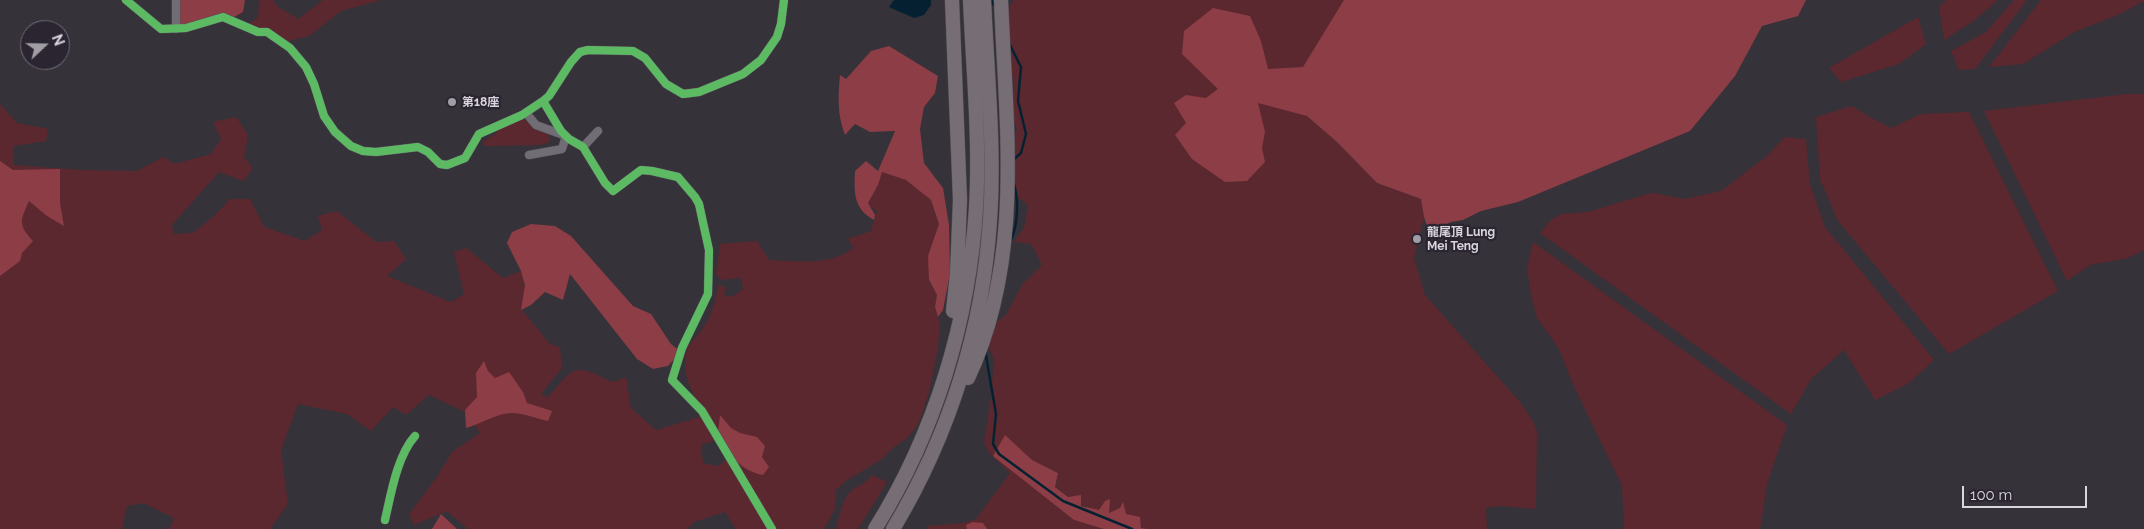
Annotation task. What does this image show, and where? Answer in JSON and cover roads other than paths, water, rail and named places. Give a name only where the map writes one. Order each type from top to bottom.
[{"type":"highway","points":[[948,356],[954,305],[960,200],[952,0]]},
{"type":"highway","points":[[874,529],[899,487],[929,423],[966,292],[976,207],[976,136],[970,0]]},
{"type":"highway","points":[[970,361],[990,220],[991,162],[984,0]]},
{"type":"highway","points":[[892,529],[917,485],[938,440],[994,308],[1002,262],[1008,180],[1001,0]]},
{"type":"street","points":[[126,0],[161,30],[186,28],[223,17],[258,32],[267,32],[290,48],[306,66],[314,84],[321,112],[332,128],[351,146],[363,151],[382,152],[418,147],[428,152],[440,164],[453,164],[465,158],[480,134],[526,113],[543,101],[549,96],[571,62],[580,52],[588,50],[633,51],[674,90],[683,94],[698,92],[743,74],[766,54],[779,30],[784,0]]},
{"type":"street","points":[[176,0],[176,28]]},
{"type":"street","points":[[543,101],[566,136]]},
{"type":"street","points":[[526,113],[536,125],[566,136],[583,146],[605,183],[613,191],[641,170],[652,170],[678,177],[699,204],[709,250],[708,294],[682,348],[672,380],[702,411],[772,529]]},
{"type":"street","points":[[583,146],[598,130]]},
{"type":"street","points":[[529,154],[562,150],[566,136]]},
{"type":"street","points":[[385,520],[395,478],[409,442],[415,436]]},
{"type":"water","points":[[894,0],[931,0],[931,5],[924,15],[914,18],[889,7]]},
{"type":"waterway","points":[[991,0],[996,8]]},
{"type":"waterway","points":[[1009,43],[1021,67],[1018,101],[1026,134],[1021,153],[1013,160]]},
{"type":"waterway","points":[[1010,242],[1015,229],[1017,213],[1017,198],[1014,184]]},
{"type":"waterway","points":[[985,350],[996,414],[993,444],[999,454],[1063,501],[1132,529]]},
{"type":"place","name":"第18座","points":[[452,102]]},
{"type":"place","name":"龍尾頂 Lung Mei Teng","points":[[1417,239]]}]
